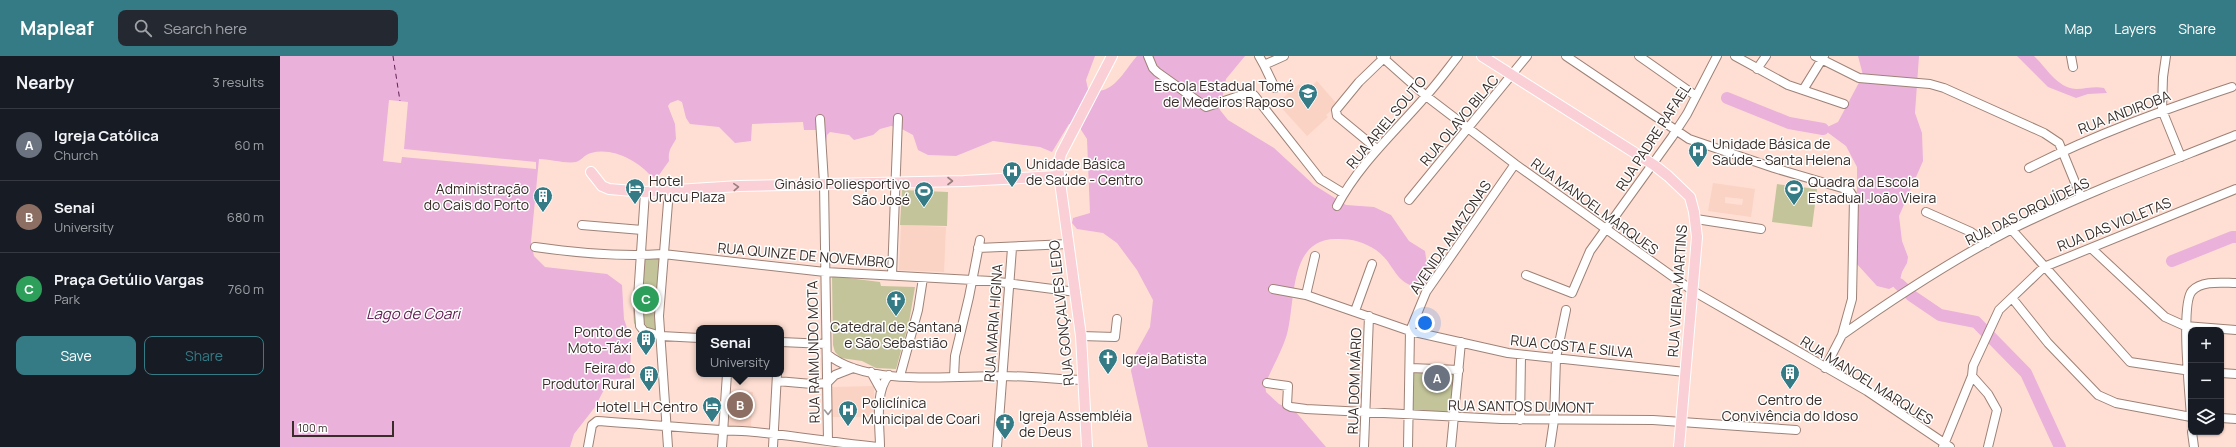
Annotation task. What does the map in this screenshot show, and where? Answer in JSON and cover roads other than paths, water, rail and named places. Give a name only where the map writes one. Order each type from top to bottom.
[{"type":"main road","name":"RUA GONÇALVES LEDO","points":[[1087,447],[1081,336],[1076,292],[1058,176],[1061,154],[1112,56]]},
{"type":"main road","name":"RUA VIEIRA MARTINS","points":[[1482,56],[1654,165],[1686,192],[1692,204],[1696,219],[1697,237],[1679,447]]},
{"type":"main road","points":[[591,172],[602,186],[609,189],[645,192],[824,183],[964,181],[1058,176]]},
{"type":"street","points":[[1148,56],[1153,68],[1157,72],[1206,107],[1242,95],[1254,95],[1320,179],[1343,193]]},
{"type":"street","points":[[1259,56],[1275,88]]},
{"type":"street","points":[[1264,65],[1284,56]]},
{"type":"street","name":"RUA ARIEL SOUTO","points":[[1337,206],[1343,193],[1377,149],[1426,96],[1458,56]]},
{"type":"street","name":"RUA OLAVO BILAC","points":[[1409,200],[1513,76],[1527,56]]},
{"type":"street","points":[[1566,56],[1689,139],[1774,168],[1849,190],[1854,198],[1852,299],[1842,335],[1824,368]]},
{"type":"street","points":[[1640,56],[1696,96]]},
{"type":"street","name":"RUA PADRE RAFAEL","points":[[1526,275],[1572,293],[1590,251],[1654,165],[1696,96],[1717,56]]},
{"type":"street","points":[[1735,56],[1788,85],[1844,104]]},
{"type":"street","points":[[1757,69],[1766,56]]},
{"type":"street","points":[[2071,56],[2073,67]]},
{"type":"street","points":[[2166,56],[2163,77],[2162,110],[2181,157]]},
{"type":"street","points":[[1377,149],[1335,113],[1359,82],[1384,57]]},
{"type":"street","name":"RUA MANOEL MARQUES","points":[[1384,57],[1426,96],[1515,164],[1693,291],[1824,368],[1867,391],[1946,446]]},
{"type":"street","points":[[1803,90],[1820,57],[1859,78],[1930,84],[1974,100],[2044,133],[2059,143],[2081,197]]},
{"type":"street","name":"RUA ANDIROBA","points":[[2029,168],[2061,151],[2162,110],[2232,87]]},
{"type":"street","points":[[892,275],[898,118]]},
{"type":"street","name":"RUA RAIMUNDO MOTA","points":[[820,119],[824,183],[824,272],[828,441]]},
{"type":"street","name":"RUA DAS ORQUÍDEAS","points":[[1842,335],[1893,299],[1928,277],[2012,230],[2081,197],[2236,135]]},
{"type":"street","name":"AVENIDA AMAZONAS","points":[[1408,447],[1411,368],[1410,331],[1426,292],[1515,164]]},
{"type":"street","name":"RUA DAS VIOLETAS","points":[[1972,376],[1973,366],[1999,310],[2044,267],[2236,189]]},
{"type":"street","points":[[668,447],[659,316],[669,190]]},
{"type":"street","points":[[645,192],[638,318],[643,330],[661,336],[696,338]]},
{"type":"street","points":[[1926,212],[1971,232],[1987,243]]},
{"type":"street","points":[[1696,219],[1761,229]]},
{"type":"street","points":[[582,225],[642,230]]},
{"type":"street","points":[[2012,230],[2130,362],[2188,371]]},
{"type":"street","points":[[954,377],[955,356],[973,280],[979,244],[1012,248],[1069,244]]},
{"type":"street","name":"RUA QUINZE DE NOVEMBRO","points":[[535,247],[582,253],[641,256],[663,254],[824,272],[973,280],[1076,292]]},
{"type":"street","name":"RUA MARIA HIGINA","points":[[997,447],[1012,248]]},
{"type":"street","points":[[2091,248],[2159,312],[2185,326],[2236,330]]},
{"type":"street","points":[[1306,295],[1315,256]]},
{"type":"street","name":"RUA DOM MÁRIO","points":[[1355,311],[1372,264]]},
{"type":"street","points":[[900,376],[918,310],[923,278]]},
{"type":"street","points":[[2189,363],[2185,326],[2188,300],[2192,291],[2213,283],[2236,283]]},
{"type":"street","name":"RUA COSTA E SILVA","points":[[1273,289],[1306,295],[1410,331],[1521,356],[1556,358],[1685,372]]},
{"type":"street","points":[[2012,298],[2048,343],[2098,395],[2116,403],[2188,416]]},
{"type":"street","points":[[1550,447],[1554,420],[1556,358],[1566,310]]},
{"type":"street","name":"RUA DOM MÁRIO","points":[[1364,447],[1369,316]]},
{"type":"street","points":[[1081,336],[1115,338],[1117,319]]},
{"type":"street","points":[[784,342],[826,344]]},
{"type":"street","points":[[1451,447],[1455,418],[1461,342]]},
{"type":"street","points":[[827,354],[841,364],[853,368],[890,375],[954,377],[1002,376],[1083,380]]},
{"type":"street","points":[[1520,420],[1521,356]]},
{"type":"street","points":[[773,447],[777,377],[812,384],[827,383],[835,375],[853,368]]},
{"type":"street","points":[[1411,368],[1459,370]]},
{"type":"street","points":[[871,372],[881,390]]},
{"type":"street","points":[[2224,373],[2236,374]]},
{"type":"street","points":[[588,447],[592,425],[597,421],[774,435],[879,447],[881,390],[884,381],[890,375]]},
{"type":"street","points":[[1946,446],[1972,376],[1988,394],[1997,410],[1988,447]]},
{"type":"street","points":[[722,447],[727,377]]},
{"type":"street","name":"RUA SANTOS DUMONT","points":[[1267,383],[1282,383],[1288,386],[1287,405],[1290,407],[1409,416],[1520,420],[1681,422],[1796,430]]},
{"type":"street","points":[[2224,418],[2236,419]]},
{"type":"street","points":[[2192,435],[2194,447]]},
{"type":"water","name":"Lago de Coari","points":[[280,56],[1095,56],[1086,80],[1088,89],[1096,91],[1104,90],[1116,82],[1137,56],[1245,56],[1226,79],[1220,110],[1228,120],[1274,148],[1314,185],[1346,205],[1374,207],[1391,215],[1409,241],[1425,251],[1429,278],[1423,288],[1406,283],[1396,274],[1383,256],[1376,250],[1362,243],[1349,240],[1339,239],[1322,241],[1311,248],[1303,259],[1297,273],[1287,334],[1280,353],[1265,384],[1266,392],[1279,404],[1295,411],[1326,447],[1148,447],[1131,371],[1133,358],[1150,327],[1153,300],[1137,270],[1117,243],[1103,233],[1077,229],[1072,223],[1073,218],[1090,213],[1087,139],[1078,125],[1069,124],[1052,152],[1040,147],[993,141],[956,156],[928,155],[918,150],[913,135],[900,128],[891,126],[880,129],[873,135],[854,140],[849,135],[830,132],[827,135],[825,151],[818,130],[804,130],[803,122],[752,124],[751,141],[735,143],[719,127],[690,124],[686,118],[682,102],[678,100],[670,103],[668,106],[675,124],[676,139],[669,152],[669,161],[659,175],[652,177],[632,161],[608,152],[589,154],[578,161],[572,162],[539,159],[531,242],[534,256],[545,267],[607,274],[622,285],[624,319],[631,340],[630,378],[609,380],[595,407],[574,434],[570,447],[280,447]]},
{"type":"water","points":[[1858,56],[1919,56],[1915,113],[1922,133],[1923,161],[1899,216],[1902,241],[1908,257],[1907,263],[1902,272],[1899,284],[1889,289],[1877,286],[1856,263],[1851,218],[1857,190],[1857,167],[1846,146],[1823,129],[1838,122],[1863,75]]},
{"type":"water","points":[[2017,56],[2034,56],[2052,76],[2069,88],[2076,89],[2100,87],[2104,88],[2107,93],[2088,94],[2076,98],[2048,87]]},
{"type":"waterway","points":[[1727,98],[1789,123],[1823,129]]},
{"type":"waterway","points":[[2172,261],[2232,237],[2236,237]]},
{"type":"waterway","points":[[1899,284],[1912,296],[1940,315],[1976,322],[2026,373],[2060,447]]},
{"type":"place","name":"Escola Estadual Tomé de Medeiros Raposo","points":[[1308,110]]},
{"type":"place","name":"Unidade Básica de Saúde - Santa Helena","points":[[1698,168]]},
{"type":"place","name":"Unidade Básica de Saúde - Centro","points":[[1012,188]]},
{"type":"place","name":"Hotel Urucu Plaza","points":[[635,205]]},
{"type":"place","name":"Quadra da Escola Estadual João Vieira","points":[[1794,206]]},
{"type":"place","name":"Ginásio Poliesportivo São José","points":[[924,208]]},
{"type":"place","name":"Administração do Cais do Porto","points":[[543,213]]},
{"type":"place","name":"Praça Getúlio Vargas","points":[[646,299]]},
{"type":"place","name":"Catedral de Santana e São Sebastião","points":[[896,317]]},
{"type":"place","name":"Ponto de Moto-Táxi","points":[[646,356]]},
{"type":"place","name":"Igreja Batista","points":[[1108,375]]},
{"type":"place","name":"Igreja Católica","points":[[1437,378]]},
{"type":"place","name":"Centro de Convivência do Idoso","points":[[1790,390]]},
{"type":"place","name":"Feira do Produtor Rural","points":[[649,392]]},
{"type":"place","name":"Senai","points":[[740,405]]},
{"type":"place","name":"Hotel LH Centro","points":[[712,423]]},
{"type":"place","name":"Policlínica Municipal de Coari","points":[[848,427]]},
{"type":"place","name":"Igreja Assembléia de Deus","points":[[1005,440]]}]
